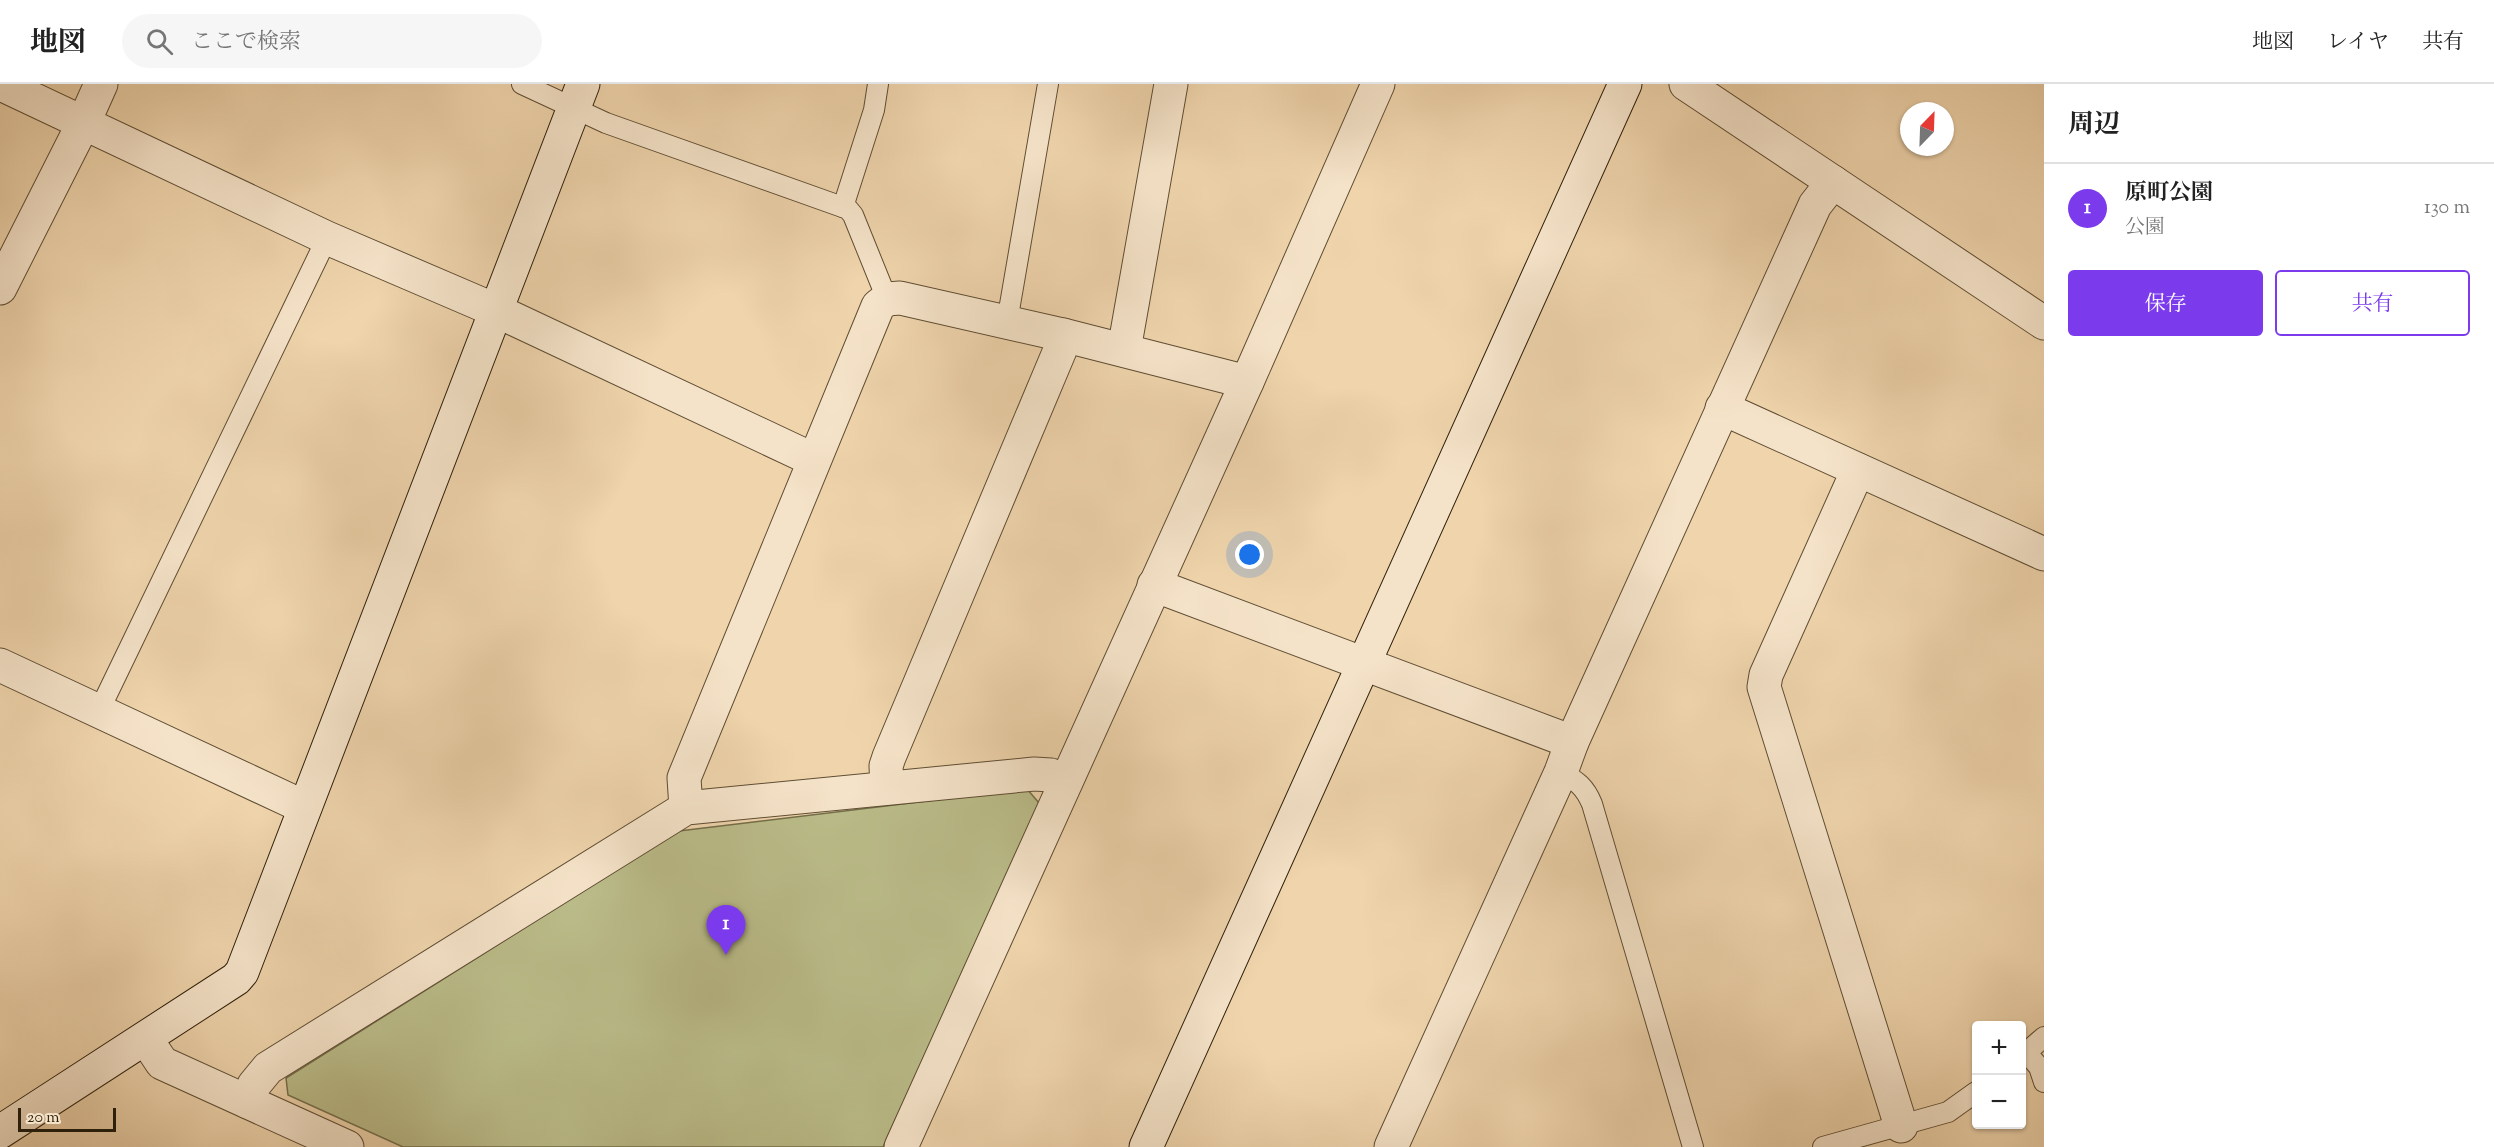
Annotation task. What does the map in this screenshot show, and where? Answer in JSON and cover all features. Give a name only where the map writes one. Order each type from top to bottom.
[{"type":"street","points":[[2,84],[327,238],[495,310],[814,460]]},
{"type":"street","points":[[0,288],[101,84]]},
{"type":"street","points":[[1124,350],[1172,84]]},
{"type":"street","points":[[901,1147],[1247,382],[1378,84]]},
{"type":"street","points":[[1146,1147],[1625,84]]},
{"type":"street","points":[[1686,84],[2044,323]]},
{"type":"street","points":[[0,1132],[146,1039],[236,979],[242,972],[578,96]]},
{"type":"street","points":[[1391,1147],[1561,772],[1572,742],[1722,408],[1815,205],[1833,182]]},
{"type":"street","points":[[686,808],[684,778],[878,306],[887,299],[900,298],[1007,322],[1247,382]]},
{"type":"street","points":[[887,788],[886,766],[889,757],[1060,350],[1063,335]]},
{"type":"street","points":[[1722,408],[2044,554]]},
{"type":"street","points":[[1858,470],[1766,675],[1764,687],[1901,1126]]},
{"type":"street","points":[[1154,585],[1559,735],[1572,742]]},
{"type":"street","points":[[0,665],[304,807]]},
{"type":"street","points":[[248,1102],[254,1085],[268,1068],[686,808],[1034,774],[1051,775],[1066,781]]},
{"type":"street","points":[[146,1039],[162,1063],[347,1147]]},
{"type":"lane","points":[[522,84],[578,96],[606,123],[848,209],[853,215],[887,299]]},
{"type":"lane","points":[[843,207],[874,110],[878,84]]},
{"type":"lane","points":[[1007,322],[1048,84]]},
{"type":"lane","points":[[99,711],[327,238]]},
{"type":"lane","points":[[1561,772],[1587,790],[1592,804],[1693,1147]]},
{"type":"lane","points":[[2026,1052],[2044,1037]]},
{"type":"lane","points":[[2026,1056],[2039,1067],[2044,1082]]},
{"type":"lane","points":[[1822,1147],[1948,1112],[1972,1095]]},
{"type":"green space","points":[[1027,789],[1039,803],[883,1147],[403,1147],[288,1095],[286,1078],[679,831]]},
{"type":"place","name":"原町公園","points":[[726,955]]}]
